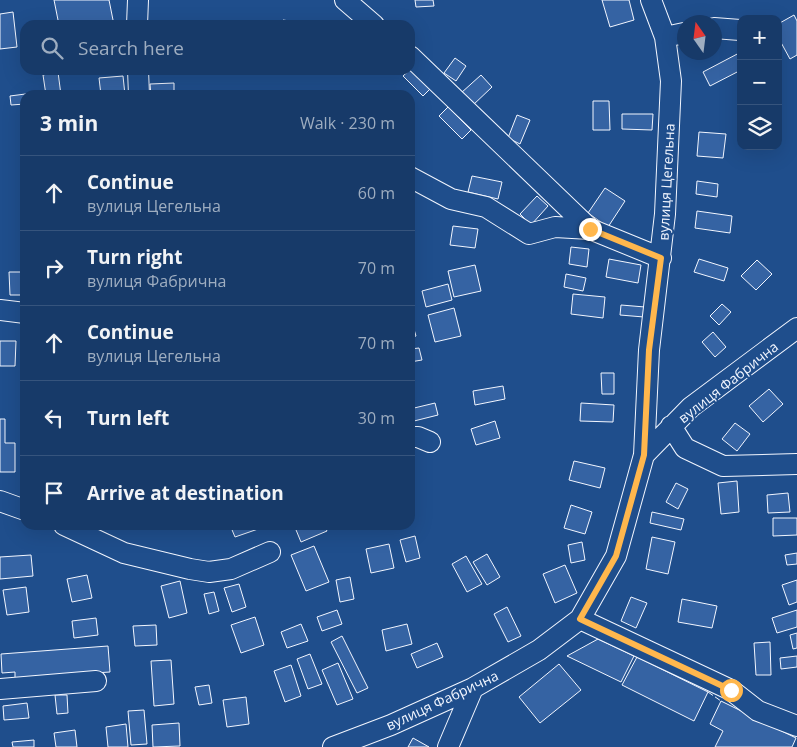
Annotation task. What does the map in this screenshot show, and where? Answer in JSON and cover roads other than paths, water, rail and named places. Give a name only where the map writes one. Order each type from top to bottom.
[{"type":"street","points":[[137,20],[138,0]]},
{"type":"street","points":[[345,0],[368,20]]},
{"type":"street","name":"вулиця Цегельна","points":[[644,455],[649,350],[661,258],[671,82],[665,37],[651,0]]},
{"type":"street","points":[[722,29],[737,30]]},
{"type":"street","points":[[665,37],[677,34]]},
{"type":"street","points":[[415,61],[590,229]]},
{"type":"street","points":[[138,75],[139,90]]},
{"type":"street","points":[[415,180],[452,199],[486,207],[529,234],[555,227],[590,229],[661,258]]},
{"type":"street","points":[[0,310],[20,312]]},
{"type":"street","name":"вулиця Фабрична","points":[[334,747],[391,725],[473,688],[539,650],[580,619],[616,556],[644,455],[671,426],[692,408],[797,328]]},
{"type":"street","points":[[671,426],[685,448],[723,466],[797,464]]},
{"type":"street","points":[[415,437],[430,442]]},
{"type":"street","points":[[0,501],[20,508]]},
{"type":"street","points":[[75,530],[124,553],[209,572],[231,569],[270,552]]},
{"type":"street","points":[[580,619],[731,690],[758,711],[797,726]]},
{"type":"street","points":[[0,689],[96,681]]},
{"type":"street","points":[[448,747],[473,688]]}]
